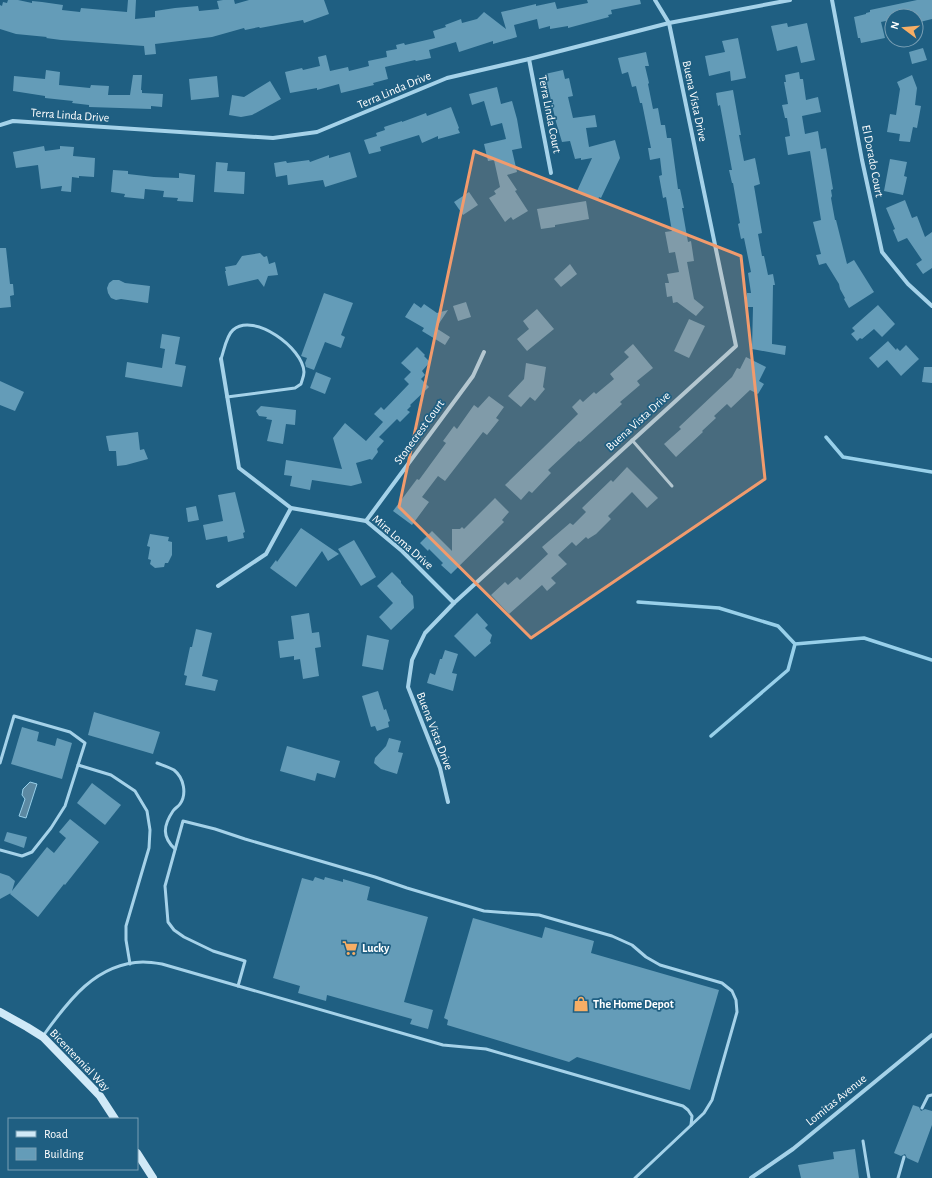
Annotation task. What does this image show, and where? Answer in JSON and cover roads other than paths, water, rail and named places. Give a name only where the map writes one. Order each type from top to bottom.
[{"type":"main road","name":"Bicentennial Way","points":[[0,1012],[27,1026],[42,1037],[100,1096],[114,1118]]},
{"type":"main road","points":[[138,1155],[153,1178]]},
{"type":"street","name":"Buena Vista Drive","points":[[448,802],[440,768],[408,687],[412,660],[425,633],[454,603],[736,346],[669,23],[655,0]]},
{"type":"street","name":"Terra Linda Drive","points":[[0,125],[13,121],[273,138],[317,132],[447,78],[529,59],[669,23],[790,0]]},
{"type":"street","name":"El Dorado Court","points":[[832,0],[864,168],[882,252],[908,284],[932,306]]},
{"type":"street","name":"Terra Linda Court","points":[[529,59],[551,173]]},
{"type":"street","name":"Stonecrest Court","points":[[366,521],[473,376],[484,352]]},
{"type":"street","name":"Mira Loma Drive","points":[[221,359],[240,468],[292,508],[366,521],[402,551],[454,603]]},
{"type":"street","points":[[218,586],[266,554],[292,508]]},
{"type":"street","name":"Lomitas Avenue","points":[[751,1178],[793,1149],[932,1035]]},
{"type":"lane","points":[[221,359],[229,335],[233,330],[244,326],[254,325],[268,330],[291,348],[301,361],[304,371],[301,384],[295,388],[227,397]]},
{"type":"lane","points":[[632,440],[672,486]]},
{"type":"lane","points":[[0,763],[14,716],[70,732],[85,742],[66,806],[52,828],[32,852],[22,856],[0,850]]},
{"type":"lane","points":[[157,762],[174,770],[182,781],[184,791],[180,804],[174,810],[165,828],[165,836],[169,844],[175,850]]},
{"type":"lane","points":[[78,765],[111,775],[135,791],[147,811],[150,830],[149,848],[126,926],[126,940],[130,964]]},
{"type":"lane","points":[[238,986],[245,961],[213,951],[184,937],[174,930],[168,922],[165,886],[183,821],[215,829],[484,911],[539,915],[604,934],[632,945],[646,957],[660,965],[722,983],[732,991],[736,1000],[737,1012],[712,1100],[704,1114],[635,1178]]},
{"type":"lane","points":[[42,1037],[65,1006],[82,988],[103,973],[119,966],[143,962],[162,964],[443,1045],[486,1048],[683,1106],[692,1116],[690,1127]]},
{"type":"lane","points":[[922,1108],[928,1096],[932,1095]]},
{"type":"lane","points":[[863,1141],[869,1178]]},
{"type":"lane","points":[[898,1178],[904,1157]]},
{"type":"water","points":[[30,782],[37,784],[26,818],[19,816],[25,799],[22,795],[23,789]]},
{"type":"waterway","points":[[826,437],[843,457],[932,472]]},
{"type":"waterway","points":[[638,602],[719,608],[778,626],[795,644]]},
{"type":"waterway","points":[[711,736],[788,670],[795,644],[864,638],[932,660]]},
{"type":"place","name":"Lucky","points":[[350,948]]},
{"type":"place","name":"The Home Depot","points":[[581,1004]]}]
